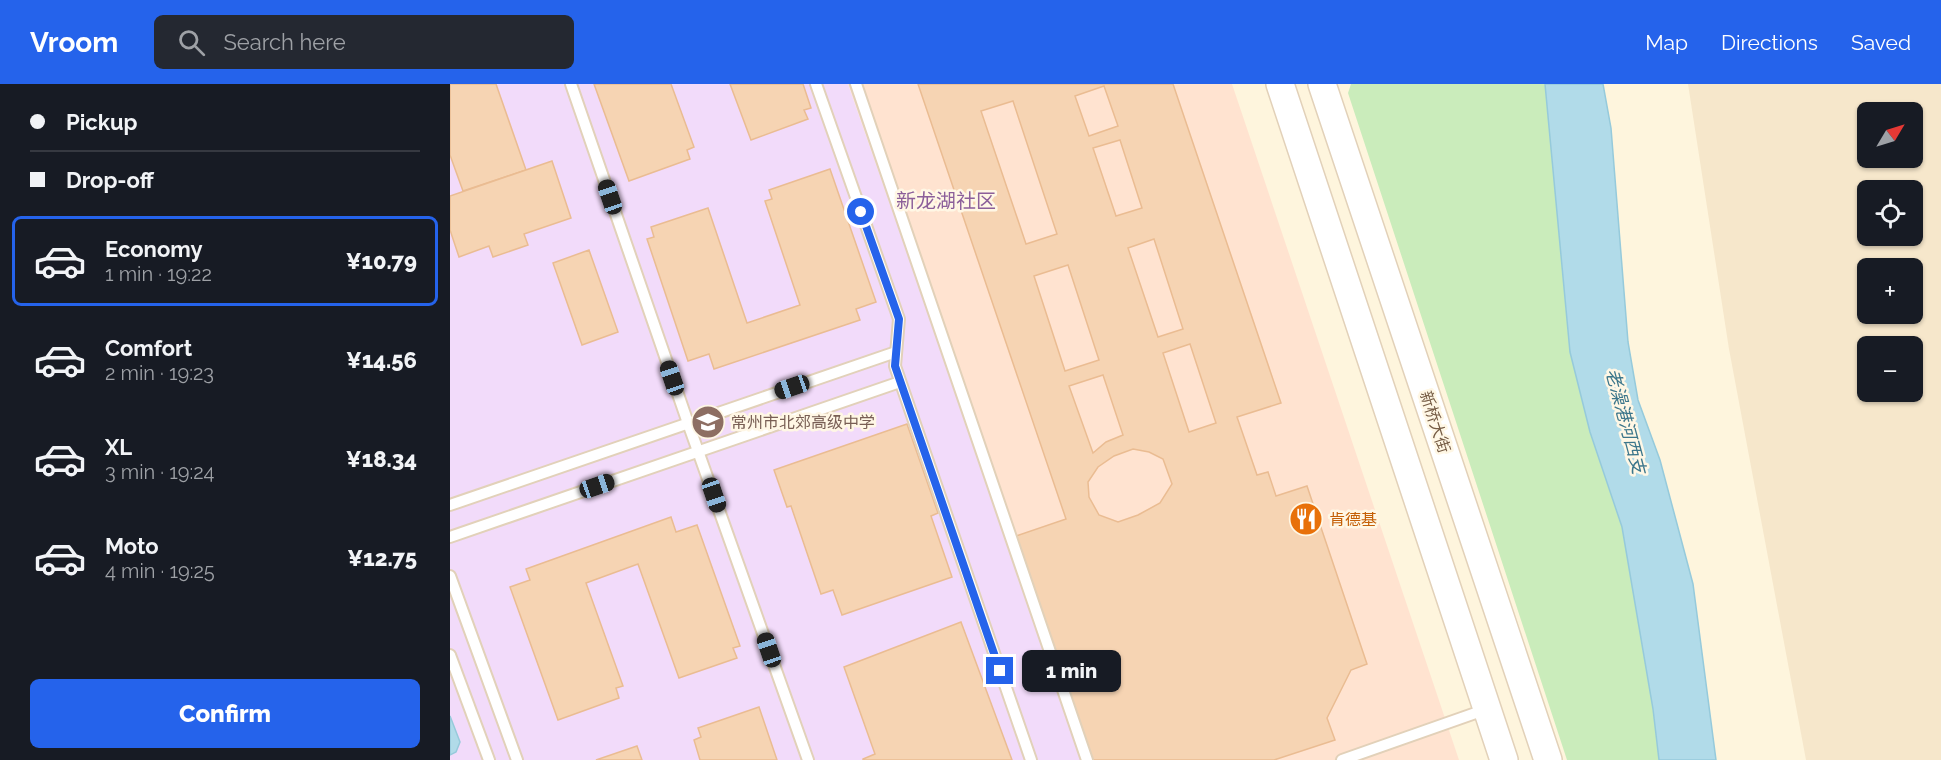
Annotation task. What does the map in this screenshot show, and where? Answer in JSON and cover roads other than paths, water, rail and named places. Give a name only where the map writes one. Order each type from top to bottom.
[{"type":"street","points":[[1280,84],[1504,760]]},
{"type":"street","name":"新桥大街","points":[[1322,84],[1548,760]]},
{"type":"lane","points":[[571,84],[808,760]]},
{"type":"lane","points":[[816,84],[899,319],[895,366],[900,382],[1031,760]]},
{"type":"lane","points":[[856,84],[1088,760]]},
{"type":"lane","points":[[450,505],[896,352]]},
{"type":"lane","points":[[450,537],[900,382]]},
{"type":"lane","points":[[450,576],[517,760]]},
{"type":"lane","points":[[450,655],[489,760]]},
{"type":"lane","points":[[1342,760],[1487,709]]},
{"type":"water","name":"老澡港河西支","points":[[1545,84],[1603,84],[1611,128],[1628,342],[1638,400],[1660,460],[1693,584],[1716,760],[1659,760],[1653,709],[1622,527],[1590,432],[1570,352]]},
{"type":"water","points":[[450,716],[460,742],[456,752],[450,755]]},
{"type":"place","name":"常州市北郊高级中学","points":[[708,422]]},
{"type":"place","name":"肯德基","points":[[1306,519]]},
{"type":"district","name":"新龙湖社区","points":[[946,201]]}]
